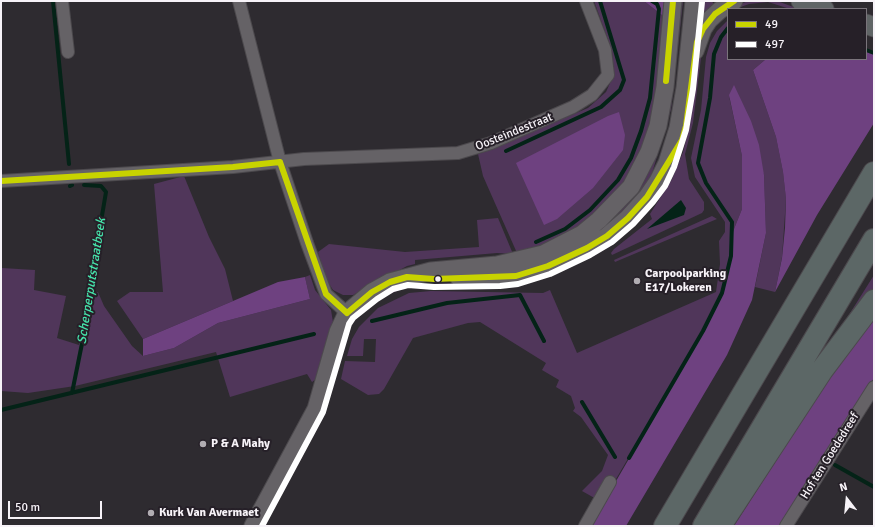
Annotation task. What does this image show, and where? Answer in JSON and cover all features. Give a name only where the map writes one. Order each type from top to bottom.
[{"type":"highway","points":[[664,526],[874,173]]},
{"type":"highway","points":[[704,526],[874,240]]},
{"type":"highway","points":[[720,526],[822,370],[874,301]]},
{"type":"main road","points":[[801,1],[821,8]]},
{"type":"street","points":[[62,1],[68,52]]},
{"type":"street","points":[[239,1],[280,162],[326,294],[347,313]]},
{"type":"street","name":"Oosteindestraat","points":[[1,180],[232,167],[304,159],[458,153],[492,143],[573,107],[592,95],[608,76],[605,50],[586,1]]},
{"type":"street","points":[[253,526],[316,409],[338,332],[347,313],[376,289],[390,282],[432,271],[514,262],[543,254],[582,234],[617,203],[631,187],[649,152],[658,126],[665,87],[674,1]]},
{"type":"street","points":[[667,163],[678,128],[684,95],[694,1]]},
{"type":"street","points":[[407,277],[434,279],[499,278],[516,276],[548,266],[587,248],[607,236],[628,218],[654,187],[682,140],[686,126],[697,42],[703,29],[712,17],[734,1]]},
{"type":"street","name":"Hof ten Goededreef","points":[[786,526],[874,387]]},
{"type":"street","points":[[586,526],[610,482]]},
{"type":"shaded area","points":[[594,1],[644,1],[667,19],[658,101],[634,171],[598,216],[550,246],[517,253],[483,176],[478,154],[588,108],[606,92],[614,74],[612,51]]},
{"type":"shaded area","points":[[644,1],[663,1],[668,6],[667,19]]},
{"type":"shaded area","points":[[678,1],[683,1],[671,109],[650,180],[620,219],[589,237],[640,180]]},
{"type":"shaded area","points":[[698,1],[712,1],[715,7],[696,23]]},
{"type":"shaded area","points":[[748,1],[777,1],[796,8],[787,8],[768,2],[749,4],[738,8],[733,7]]},
{"type":"shaded area","points":[[720,17],[721,19],[711,31],[702,50],[693,123],[685,154],[689,179],[704,202],[704,210],[702,213],[612,255],[611,253],[614,249],[652,219],[650,214],[672,179],[683,152],[690,124],[700,51],[708,30]]},
{"type":"shaded area","points":[[727,21],[727,60],[765,60],[753,70],[776,137],[783,172],[786,199],[782,257],[775,292],[755,287],[766,233],[764,175],[729,96],[742,156],[742,209],[732,234],[731,256],[722,293],[703,331],[616,479],[611,477],[598,500],[582,491],[602,471],[608,455],[581,417],[573,411],[575,408],[571,396],[556,387],[559,380],[542,370],[546,363],[480,322],[468,323],[413,338],[384,389],[379,394],[368,395],[341,379],[345,361],[375,362],[376,339],[364,339],[363,356],[347,356],[352,339],[359,327],[378,308],[409,293],[431,291],[543,293],[550,290],[577,353],[716,292],[720,264],[719,241],[725,232],[725,222],[695,177],[691,158],[701,110],[706,57],[710,43],[717,31]]},
{"type":"shaded area","points":[[867,50],[874,53],[874,123],[817,215],[775,292],[782,258],[786,199],[783,172],[776,137],[753,70],[765,60],[867,60]]},
{"type":"shaded area","points":[[734,85],[751,121],[759,145],[764,175],[766,233],[752,300],[727,355],[626,526],[590,526],[703,331],[722,293],[731,256],[732,234],[742,209],[742,156],[729,95]]},
{"type":"shaded area","points":[[619,112],[625,135],[623,150],[593,188],[557,219],[544,225],[516,163],[608,116]]},
{"type":"shaded area","points":[[184,176],[209,237],[225,269],[233,301],[143,339],[117,301],[130,292],[163,292],[154,184]]},
{"type":"shaded area","points":[[681,200],[686,208],[684,215],[647,229]]},
{"type":"shaded area","points":[[712,216],[717,219],[615,262],[614,260]]},
{"type":"shaded area","points":[[498,218],[513,254],[497,253],[415,260],[415,264],[407,266],[353,295],[343,295],[333,290],[326,279],[318,252],[329,244],[405,252],[479,247],[477,220]]},
{"type":"shaded area","points":[[2,268],[35,270],[34,290],[66,296],[57,338],[79,345],[86,293],[98,292],[104,306],[132,346],[143,356],[174,348],[218,323],[310,299],[305,277],[310,275],[315,290],[331,310],[333,322],[327,341],[320,376],[312,382],[307,374],[230,397],[216,352],[75,386],[28,393],[1,391]]},
{"type":"shaded area","points":[[874,275],[874,290],[846,325],[847,318]]},
{"type":"shaded area","points":[[305,277],[310,299],[218,323],[174,348],[143,356],[143,339],[278,282]]},
{"type":"shaded area","points":[[513,281],[514,286],[426,285],[404,288],[385,296],[365,311],[363,310],[383,295],[410,285]]},
{"type":"shaded area","points":[[874,317],[874,378],[780,526],[734,526],[826,383]]},
{"type":"waterway","name":"Scherperputstraatbeek","points":[[53,1],[69,164]]},
{"type":"waterway","points":[[506,151],[601,107],[620,90],[624,80],[600,1]]},
{"type":"waterway","points":[[536,242],[565,229],[590,210],[618,180],[631,158],[641,131],[650,98],[659,9],[657,4],[652,1]]},
{"type":"waterway","points":[[629,458],[703,331],[722,293],[731,256],[732,222],[706,183],[698,163],[710,98],[714,54],[721,37],[727,29]]},
{"type":"waterway","points":[[867,50],[874,53]]},
{"type":"waterway","name":"Scherperputstraatbeek","points":[[72,393],[90,304],[95,257],[106,192],[101,186],[84,185]]},
{"type":"waterway","points":[[372,321],[447,303],[520,295],[544,341]]},
{"type":"waterway","points":[[1,410],[314,334]]},
{"type":"waterway","points":[[582,402],[615,457]]},
{"type":"waterway","points":[[835,465],[874,487]]},
{"type":"transit line","name":"49","points":[[666,81],[673,1]]},
{"type":"transit line","name":"49","points":[[347,313],[372,292],[390,282],[407,277],[434,279],[516,276],[548,266],[587,248],[607,236],[628,218],[647,197],[682,140],[686,126],[697,42],[703,29],[715,14],[734,1]]},
{"type":"transit line","name":"497","points":[[262,526],[323,412],[349,324],[353,318],[377,299],[393,289],[408,285],[434,287],[500,286],[518,284],[550,274],[590,255],[612,242],[633,224],[653,202],[665,186],[674,167],[686,130],[693,89],[702,2]]},
{"type":"transit line","name":"49","points":[[280,162],[326,294],[347,313]]},
{"type":"transit line","name":"49","points":[[1,181],[233,167],[280,162]]},
{"type":"place","name":"Carpoolparking E17/Lokeren","points":[[637,281]]},
{"type":"place","name":"P & A Mahy","points":[[203,444]]},
{"type":"place","name":"Kurk Van Avermaet","points":[[151,513]]}]
